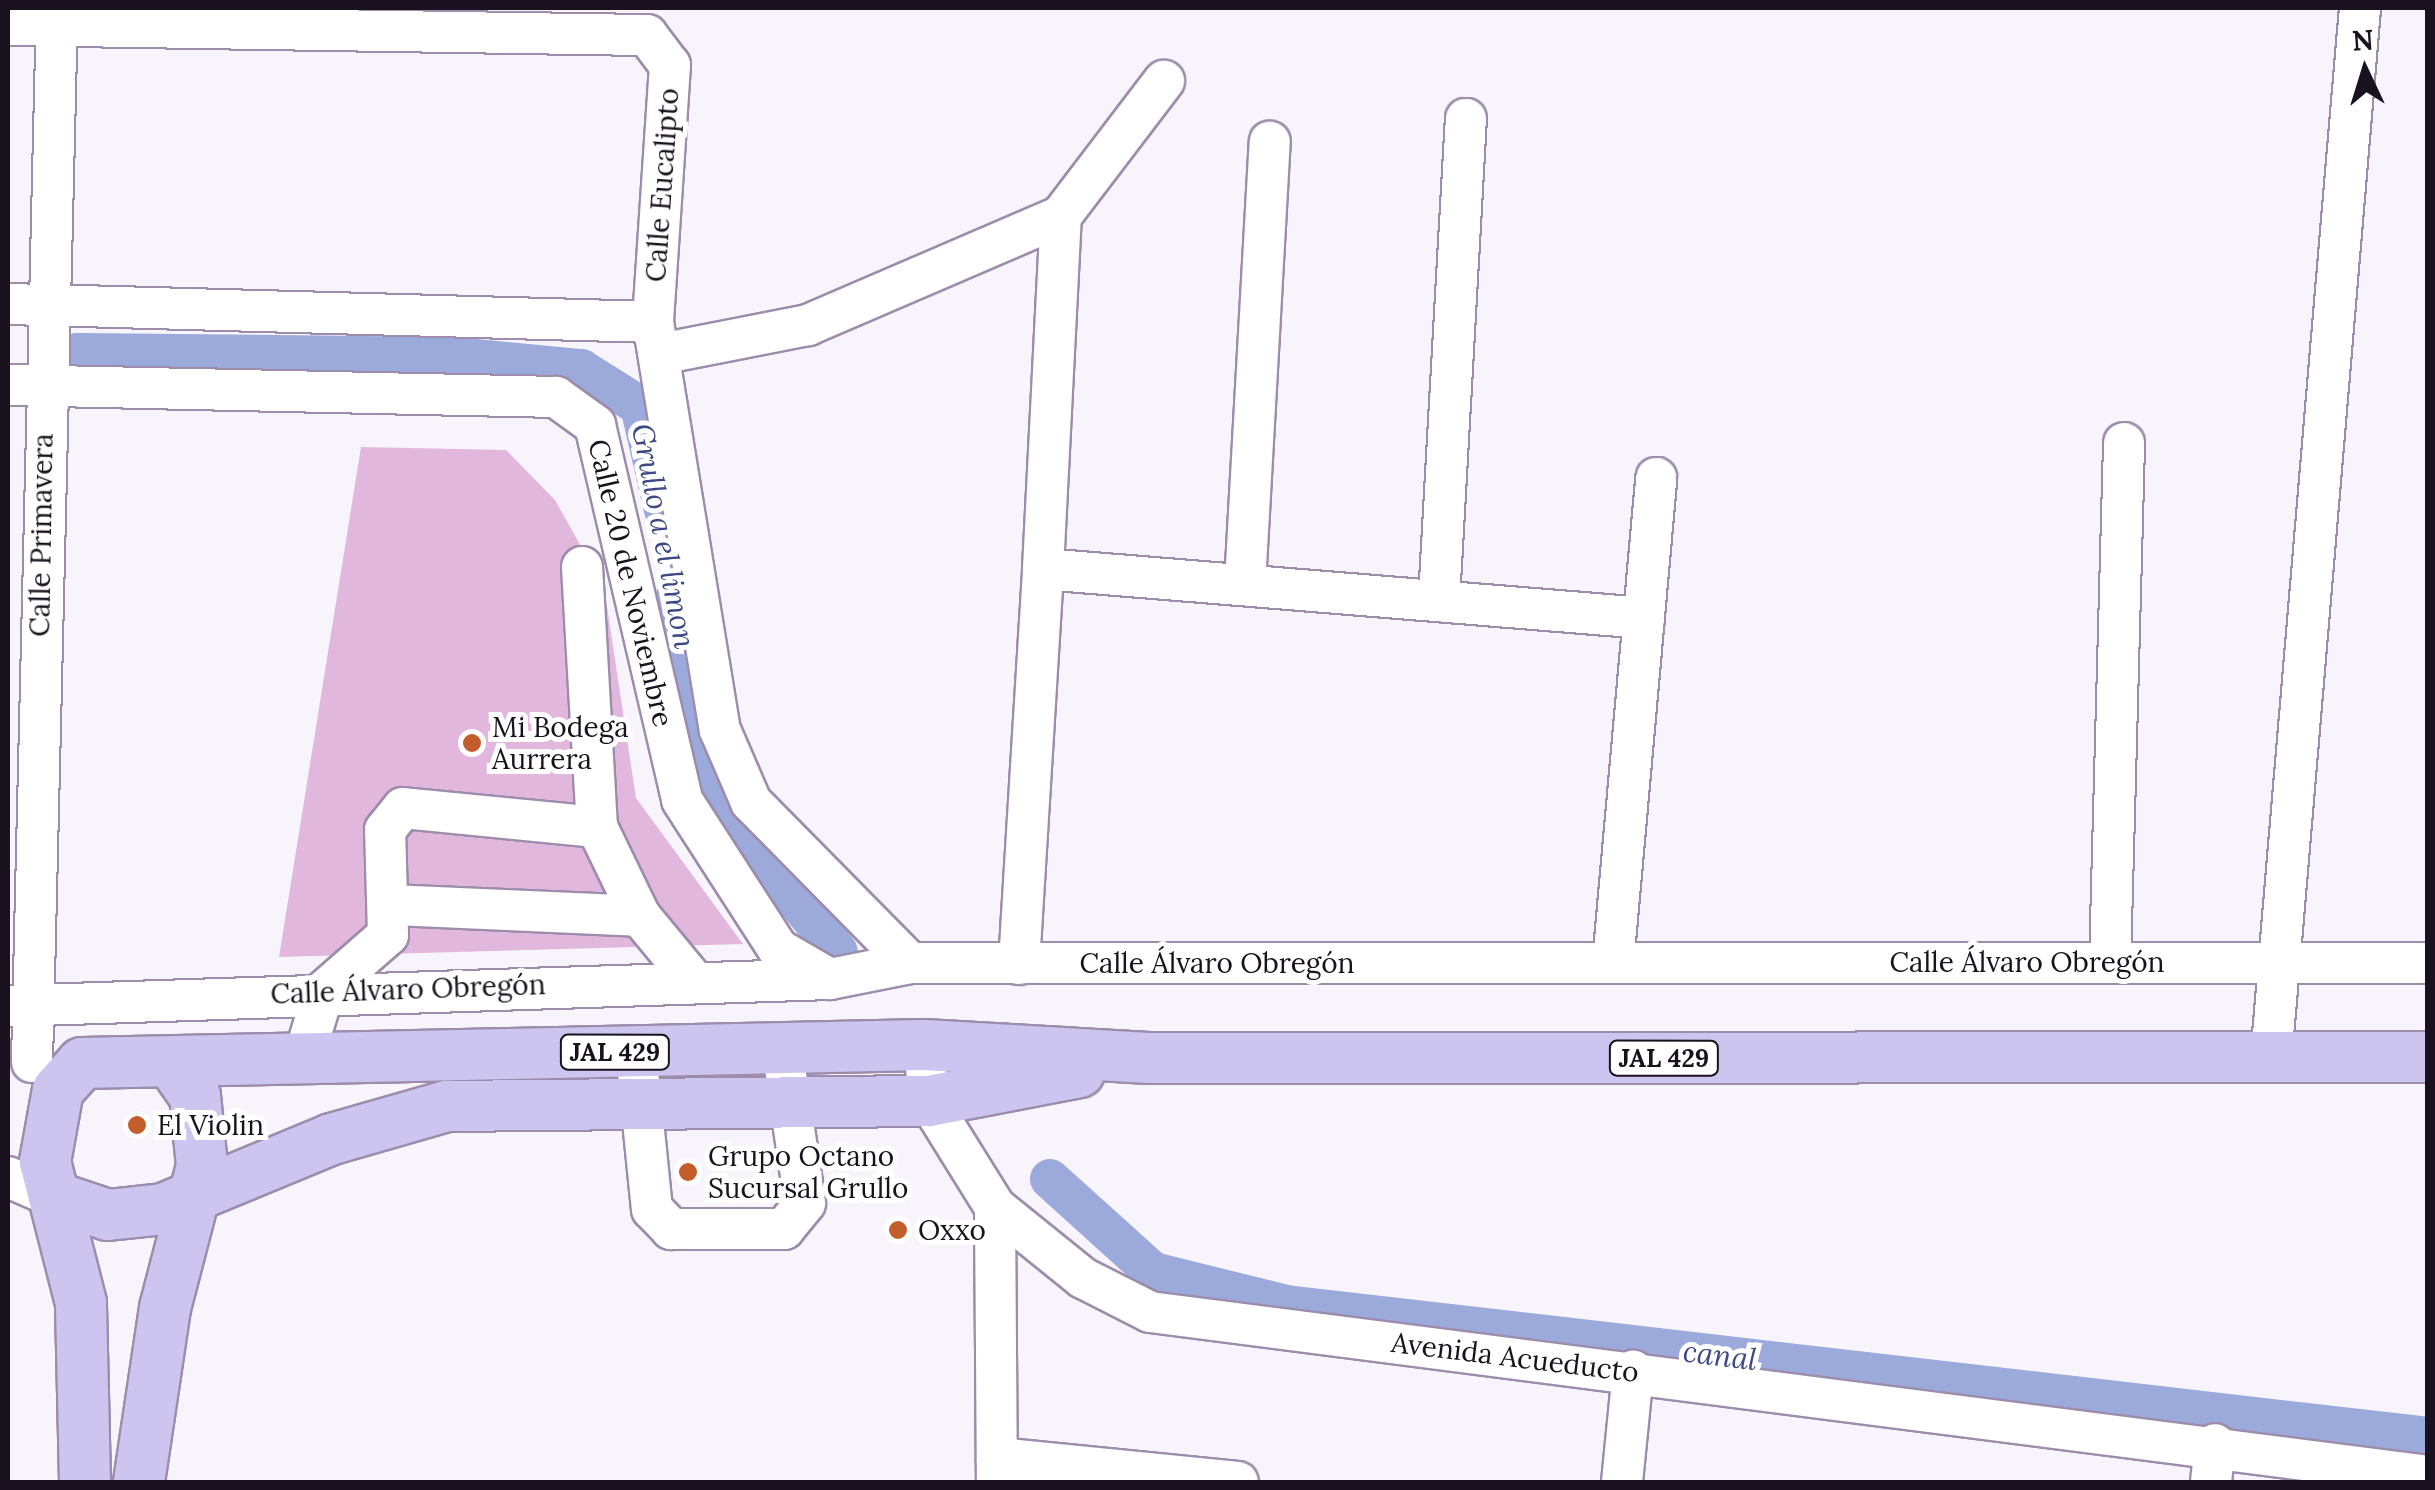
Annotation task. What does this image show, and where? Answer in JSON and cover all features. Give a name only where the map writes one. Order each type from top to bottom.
[{"type":"main road","name":"JAL 429","points":[[82,1064],[924,1045],[1149,1058],[2428,1057]]},
{"type":"main road","name":"JAL 429","points":[[54,1197],[108,1216],[194,1196],[332,1139],[448,1106],[929,1101],[1149,1058]]},
{"type":"main road","points":[[139,1482],[165,1308],[194,1196],[204,1129],[172,1062]]},
{"type":"main road","points":[[82,1064],[58,1090],[48,1131],[54,1197],[80,1303],[85,1482]]},
{"type":"street","points":[[8,52],[10,8]]},
{"type":"street","points":[[2271,1059],[2360,8]]},
{"type":"street","name":"Calle Eucalipto","points":[[8,25],[56,15],[647,35],[670,66],[657,338]]},
{"type":"street","name":"Calle Primavera","points":[[20,1062],[23,702],[56,15]]},
{"type":"street","points":[[1019,964],[1061,216],[1164,81]]},
{"type":"street","points":[[1440,600],[1466,119]]},
{"type":"street","points":[[1245,584],[1270,142]]},
{"type":"street","name":"Calle 20 de Noviembre","points":[[39,353],[657,338],[808,325],[1061,216]]},
{"type":"street","name":"Calle 20 de Noviembre","points":[[8,304],[39,353]]},
{"type":"street","points":[[657,338],[720,730],[751,802],[910,964]]},
{"type":"street","name":"Calle 20 de Noviembre","points":[[39,353],[556,397],[595,425],[682,800],[778,949],[830,979]]},
{"type":"street","points":[[2110,962],[2124,444]]},
{"type":"street","points":[[1614,963],[1656,478]]},
{"type":"street","points":[[582,567],[598,827],[640,916],[693,980]]},
{"type":"street","points":[[1043,569],[1644,618]]},
{"type":"street","points":[[304,1060],[324,991],[369,961],[388,935],[392,905],[385,830],[403,808],[598,827]]},
{"type":"street","points":[[392,905],[640,916]]},
{"type":"street","name":"Calle Álvaro Obregón","points":[[19,1006],[324,991],[830,979],[910,964],[2428,963]]},
{"type":"street","points":[[924,1045],[929,1101]]},
{"type":"street","points":[[636,1052],[652,1209],[672,1229],[784,1229],[805,1203],[782,1047]]},
{"type":"street","name":"JAL 429","points":[[20,1062],[82,1064]]},
{"type":"street","name":"Avenida Acueducto","points":[[929,1101],[995,1207],[1083,1278],[1150,1312],[1633,1371],[2213,1463],[2428,1476]]},
{"type":"street","name":"JAL 429","points":[[8,1177],[54,1197]]},
{"type":"street","points":[[995,1207],[997,1470],[1238,1482]]},
{"type":"street","points":[[1622,1482],[1633,1371]]},
{"type":"building","name":"Mi Bodega Aurrera","points":[[361,447],[506,450],[555,500],[604,587],[636,798],[743,944],[279,957]]},
{"type":"waterway","name":"Grullo a el limon","points":[[77,353],[454,357],[581,369],[640,406],[664,510]]},
{"type":"waterway","name":"Grullo a el limon","points":[[677,592],[709,791],[838,952]]},
{"type":"waterway","name":"canal","points":[[1050,1179],[1153,1272],[1286,1305],[2428,1437]]},
{"type":"place","name":"Mi Bodega Aurrera","points":[[472,743]]},
{"type":"place","name":"El Violin","points":[[137,1125]]},
{"type":"place","name":"Grupo Octano Sucursal Grullo","points":[[688,1172]]},
{"type":"place","name":"Oxxo","points":[[898,1230]]}]
